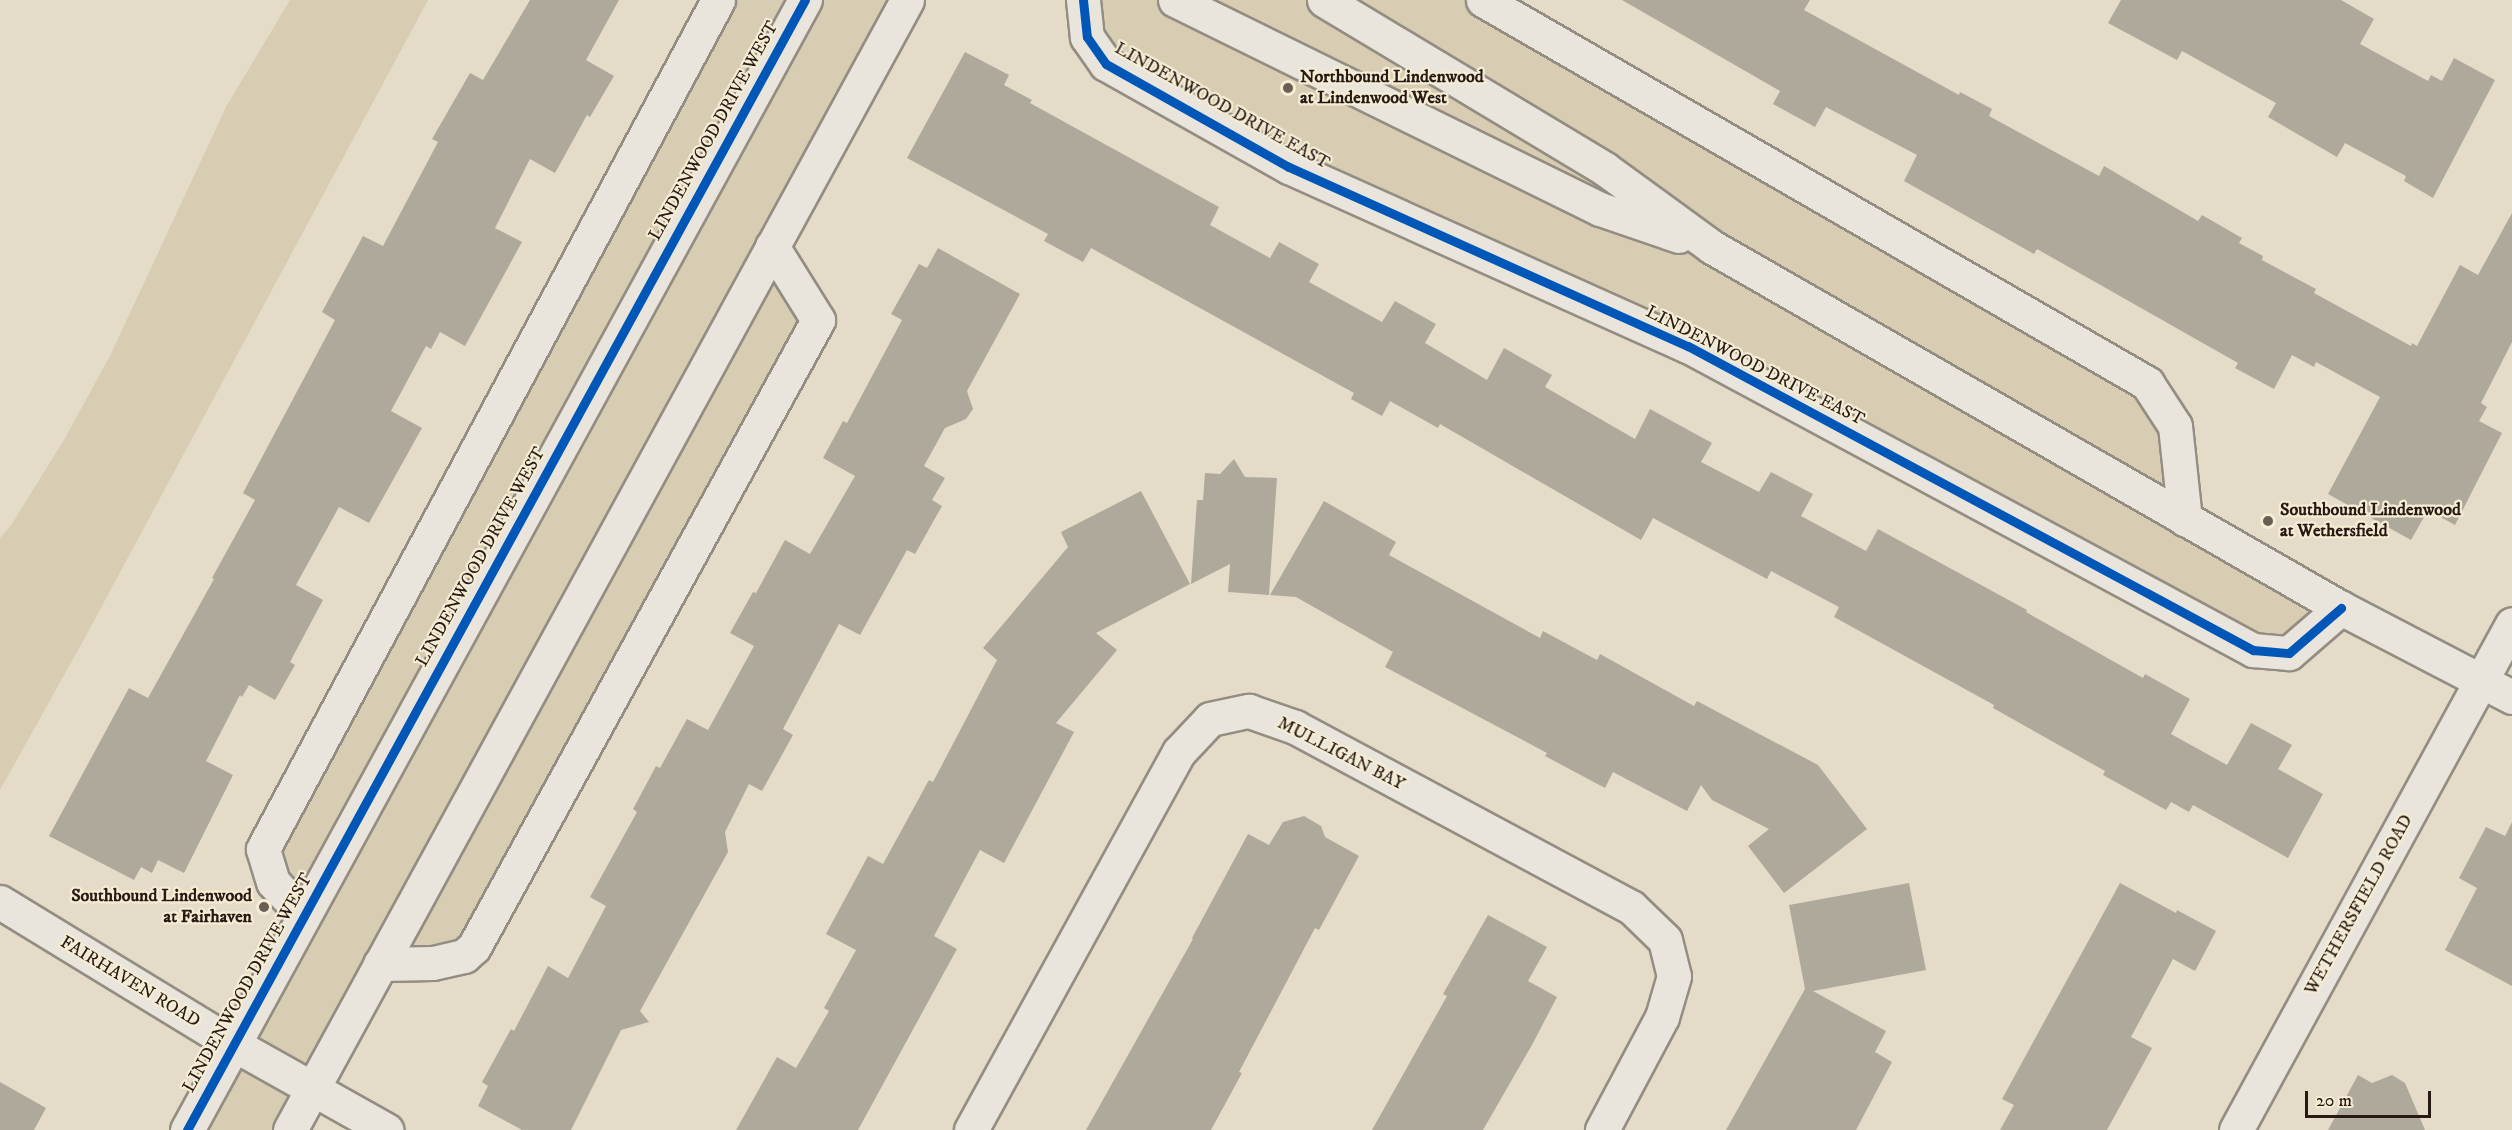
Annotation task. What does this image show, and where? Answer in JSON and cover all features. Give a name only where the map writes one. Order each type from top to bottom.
[{"type":"street","name":"LINDENWOOD DRIVE WEST","points":[[304,915],[273,882],[263,849],[718,0]]},
{"type":"street","name":"LINDENWOOD DRIVE WEST","points":[[187,1130],[804,0]]},
{"type":"street","points":[[290,1130],[907,0]]},
{"type":"street","name":"LINDENWOOD DRIVE EAST","points":[[1083,0],[1087,37],[1106,64],[1289,167],[1688,346],[2253,650],[2289,653],[2341,608]]},
{"type":"street","points":[[1175,0],[1600,209],[1712,247]]},
{"type":"street","points":[[1324,0],[1605,169],[1712,247],[2341,608],[2512,697]]},
{"type":"street","points":[[1483,0],[2147,383],[2175,426],[2185,519]]},
{"type":"street","points":[[380,964],[433,963],[464,956],[474,947],[818,320],[772,246]]},
{"type":"street","name":"WETHERSFIELD ROAD","points":[[2236,1130],[2512,624]]},
{"type":"street","name":"MULLIGAN BAY","points":[[970,1130],[1179,752],[1210,719],[1249,711],[1294,727],[1631,907],[1665,940],[1674,976],[1662,1017],[1602,1130]]},
{"type":"street","name":"FAIRHAVEN ROAD","points":[[0,902],[233,1044],[386,1130]]},
{"type":"shaded area","points":[[290,0],[428,0],[82,643],[0,790],[0,538],[12,524],[65,438],[110,356],[226,107]]},
{"type":"shaded area","points":[[718,0],[907,0],[772,246],[818,320],[474,947],[380,964],[290,1130],[187,1130],[304,915],[263,849]]},
{"type":"shaded area","points":[[1082,0],[1483,0],[2147,383],[2185,519],[2341,608],[2289,653],[1106,64]]},
{"type":"building","points":[[530,0],[619,0],[586,60],[614,76],[590,117],[587,115],[555,173],[530,159],[495,228],[522,242],[465,346],[440,332],[431,349],[426,346],[391,411],[422,428],[369,523],[339,507],[296,585],[323,600],[290,662],[295,665],[275,700],[249,685],[242,697],[240,695],[206,761],[233,775],[184,873],[158,860],[152,873],[141,867],[134,880],[49,836],[129,688],[148,698],[214,579],[212,578],[255,500],[243,493],[335,320],[322,312],[363,236],[383,246],[438,142],[432,139],[470,73],[483,80]]},
{"type":"building","points":[[1622,0],[1810,0],[1804,10],[1959,95],[1960,92],[1992,109],[1989,116],[2099,176],[2104,166],[2198,221],[2202,215],[2242,238],[2239,243],[2263,256],[2262,260],[2316,289],[2314,293],[2411,346],[2412,343],[2417,346],[2460,265],[2478,275],[2512,213],[2512,342],[2481,403],[2487,407],[2479,421],[2502,433],[2455,525],[2428,510],[2411,540],[2328,494],[2380,397],[2316,362],[2314,367],[2292,355],[2274,389],[2235,368],[2238,363],[2037,249],[2034,254],[1904,181],[1917,155],[1826,107],[1815,127],[1773,104],[1780,91]]},
{"type":"building","points":[[2121,0],[2341,0],[2374,19],[2360,44],[2428,81],[2431,75],[2442,81],[2454,58],[2495,80],[2433,198],[2404,181],[2406,176],[2345,143],[2337,157],[2268,117],[2276,103],[2182,51],[2177,60],[2108,23]]},
{"type":"building","points":[[965,52],[1009,75],[1004,85],[1032,100],[1030,103],[1219,207],[1210,225],[1270,258],[1279,242],[1319,264],[1309,282],[1382,322],[1395,301],[1436,324],[1425,343],[1487,380],[1504,348],[1552,375],[1545,387],[1635,439],[1650,409],[1712,443],[1701,462],[1759,492],[1771,472],[1813,494],[1801,516],[1866,551],[1878,529],[2027,610],[2026,612],[2143,678],[2145,674],[2190,699],[2171,734],[2227,765],[2251,723],[2292,745],[2278,769],[2323,794],[2288,858],[2193,805],[2189,812],[2171,802],[2166,810],[2103,775],[2105,771],[1993,708],[1994,705],[1834,617],[1839,607],[1771,571],[1767,579],[1653,518],[1641,540],[1440,424],[1438,428],[1390,401],[1382,416],[1351,399],[1354,393],[1091,248],[1083,262],[1044,241],[1048,234],[907,158]]},
{"type":"building","points":[[938,248],[1020,294],[967,391],[973,409],[966,419],[945,428],[924,466],[945,478],[932,500],[942,506],[915,554],[907,550],[860,635],[839,624],[783,729],[793,735],[762,791],[749,784],[725,832],[728,852],[640,1011],[649,1022],[621,1030],[571,1130],[522,1130],[478,1106],[488,1086],[482,1082],[511,1029],[514,1031],[548,966],[568,978],[606,906],[590,897],[637,812],[633,809],[656,766],[660,768],[687,719],[708,730],[754,646],[730,633],[753,592],[756,593],[785,540],[810,554],[855,476],[823,458],[843,421],[847,423],[902,320],[891,314],[919,264],[927,268]]},
{"type":"building","points":[[1234,459],[1245,477],[1277,478],[1269,595],[1228,592],[1230,564],[1191,584],[1197,500],[1203,500],[1205,473],[1220,474]]},
{"type":"building","points":[[1141,491],[1190,584],[1096,633],[1117,650],[1056,723],[1074,732],[1004,863],[980,850],[934,936],[957,949],[858,1130],[736,1130],[777,1057],[796,1068],[829,1011],[824,1008],[856,950],[826,934],[868,856],[883,864],[929,780],[933,782],[997,660],[983,648],[1068,547],[1061,532]]},
{"type":"building","points":[[1324,501],[1396,542],[1389,555],[1540,638],[1543,631],[1597,660],[1600,654],[1694,706],[1697,701],[1818,765],[1867,829],[1784,893],[1748,846],[1769,829],[1712,800],[1701,785],[1687,811],[1613,772],[1605,788],[1545,756],[1547,753],[1385,667],[1393,652],[1296,597],[1270,595]]},
{"type":"building","points":[[1304,816],[1321,826],[1325,837],[1359,856],[1319,930],[1315,928],[1211,1130],[1086,1130],[1193,939],[1248,834],[1269,845],[1283,822]]},
{"type":"building","points":[[2512,822],[2512,986],[2445,950],[2477,888],[2459,878],[2486,827],[2505,836]]},
{"type":"building","points":[[1909,883],[1926,970],[1813,991],[1886,1031],[1875,1052],[1892,1062],[1856,1130],[1726,1130],[1805,989],[1789,905]]},
{"type":"building","points":[[2120,883],[2216,931],[2195,971],[2173,959],[2131,1037],[2152,1048],[2107,1130],[2000,1130],[2014,1105],[2002,1099]]},
{"type":"building","points":[[1488,915],[1547,947],[1528,981],[1557,997],[1533,1043],[1483,1130],[1372,1130],[1447,996],[1443,994]]},
{"type":"building","points":[[2358,1075],[2372,1083],[2392,1075],[2405,1083],[2425,1130],[2328,1130]]},
{"type":"building","points":[[0,1082],[46,1108],[34,1130],[0,1130]]},
{"type":"cycle path","points":[[187,1130],[805,0]]},
{"type":"cycle path","points":[[1083,0],[1087,37],[1106,64],[1289,167],[1688,346],[2253,650],[2289,653],[2341,608]]},
{"type":"place","name":"Northbound Lindenwood at Lindenwood West","points":[[1288,88]]},
{"type":"place","name":"Southbound Lindenwood at Wethersfield","points":[[2268,521]]},
{"type":"place","name":"Southbound Lindenwood at Fairhaven","points":[[264,907]]}]
